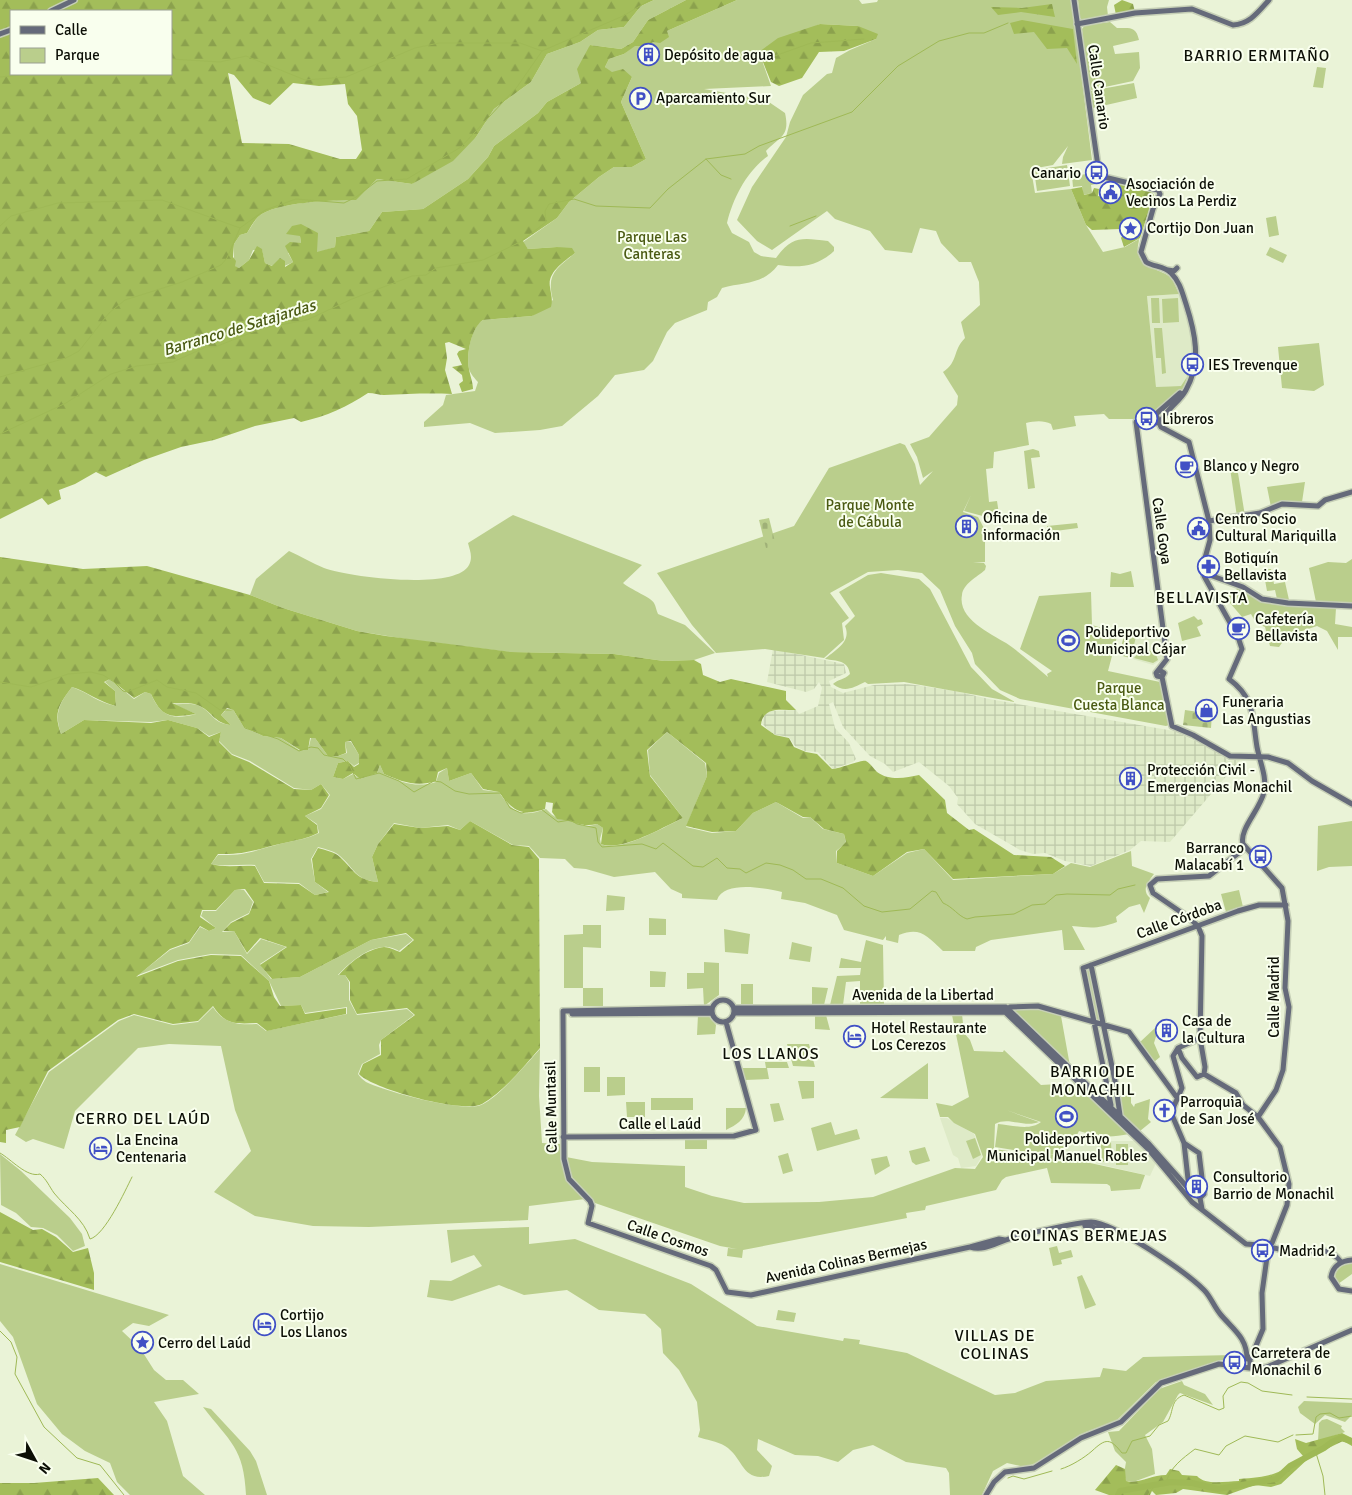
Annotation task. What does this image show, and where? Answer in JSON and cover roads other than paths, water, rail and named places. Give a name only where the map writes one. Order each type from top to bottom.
[{"type":"street","points":[[53,10],[74,0]]},
{"type":"street","name":"Calle Canario","points":[[1074,0],[1097,161],[1101,176],[1158,190],[1160,194],[1152,209],[1140,252],[1149,264],[1168,270]]},
{"type":"street","points":[[1077,24],[1135,14],[1192,9],[1233,25],[1238,25],[1249,21],[1269,0]]},
{"type":"street","points":[[1168,270],[1174,271],[1177,268]]},
{"type":"street","points":[[1160,423],[1164,415],[1188,386],[1194,365],[1196,338],[1183,293],[1168,270]]},
{"type":"street","points":[[1146,422],[1188,386]]},
{"type":"street","points":[[1156,415],[1166,430],[1189,442],[1209,521],[1210,540],[1204,573],[1208,587],[1238,637],[1242,650],[1229,680],[1242,691],[1250,704],[1259,756],[1265,777],[1264,792],[1258,810],[1243,832],[1244,848],[1209,876],[1157,879],[1151,882],[1152,892],[1188,917],[1198,926],[1202,936],[1200,1038],[1206,1067],[1204,1074]]},
{"type":"street","name":"Calle Goya","points":[[1146,422],[1136,422],[1167,659],[1157,676],[1162,677],[1172,726],[1193,735],[1230,756],[1259,756]]},
{"type":"street","points":[[1146,422],[1160,423]]},
{"type":"street","points":[[1209,521],[1260,514],[1282,504],[1318,506],[1325,500],[1352,492]]},
{"type":"street","points":[[1204,573],[1243,588],[1262,599],[1288,603],[1352,606]]},
{"type":"street","points":[[1259,756],[1294,766],[1312,781],[1352,804]]},
{"type":"street","name":"Calle Madrid","points":[[1244,848],[1282,888],[1288,920],[1286,988],[1289,1007],[1283,1070],[1276,1090],[1258,1117]]},
{"type":"street","name":"Calle Córdoba","points":[[1094,1022],[1083,968],[1184,930],[1259,905],[1286,905]]},
{"type":"street","points":[[1184,930],[1190,925],[1188,917]]},
{"type":"street","points":[[1091,965],[1104,1025],[1120,1118]]},
{"type":"street","points":[[722,1000],[731,1003],[734,1011],[726,1022],[718,1021],[712,1011],[715,1003],[722,1000]]},
{"type":"street","points":[[1007,1011],[1010,1007],[1038,1006],[1129,1032],[1178,1099]]},
{"type":"street","name":"Calle Muntasil","points":[[588,1223],[592,1206],[568,1176],[564,1159],[563,1013],[712,1011]]},
{"type":"street","name":"Avenida de la Libertad","points":[[734,1011],[1007,1011],[1120,1118],[1186,1188],[1202,1209],[1246,1244],[1267,1248]]},
{"type":"street","name":"Calle el Laúd","points":[[563,1137],[738,1136],[756,1130],[726,1022]]},
{"type":"street","points":[[1094,1022],[1111,1109]]},
{"type":"street","points":[[1186,1188],[1191,1184],[1184,1143],[1172,1115],[1182,1088],[1173,1056],[1178,1048],[1200,1038]]},
{"type":"street","points":[[1178,1048],[1182,1058],[1197,1076],[1204,1074],[1236,1093],[1243,1105],[1258,1117],[1280,1147],[1289,1184],[1287,1205],[1273,1245],[1267,1248],[1262,1293],[1263,1329],[1247,1364]]},
{"type":"street","points":[[1184,1143],[1199,1153],[1204,1194],[1200,1198],[1202,1209]]},
{"type":"street","name":"Avenida de la Libertad","points":[[1186,1188],[1200,1198]]},
{"type":"street","name":"Calle Cosmos","points":[[588,1223],[711,1266],[716,1270],[727,1292]]},
{"type":"street","name":"Avenida Colinas Bermejas","points":[[727,1292],[751,1295],[970,1247],[977,1250],[1005,1240],[1097,1223],[1122,1233],[1146,1249]]},
{"type":"street","name":"Avenida Colinas Bermejas","points":[[1078,1225],[1106,1229],[1146,1249]]},
{"type":"street","points":[[1273,1245],[1292,1252],[1321,1249],[1333,1254],[1341,1262]]},
{"type":"street","points":[[1146,1249],[1168,1262],[1206,1292],[1221,1315],[1243,1340],[1247,1364]]},
{"type":"street","points":[[1352,1260],[1341,1262],[1332,1273],[1332,1281],[1339,1289],[1352,1291]]},
{"type":"street","points":[[986,1495],[994,1482],[1005,1472],[1034,1468],[1081,1438],[1120,1422],[1161,1384],[1215,1365],[1247,1364],[1267,1367],[1352,1330]]},
{"type":"waterway","points":[[172,59],[220,62],[246,56],[305,80],[346,77],[415,48],[439,43],[520,43],[542,51],[623,16],[650,0]]},
{"type":"waterway","name":"Barranco de Satajardas","points":[[0,434],[66,403],[111,374],[137,366],[173,362],[206,347],[215,347],[263,328],[307,320],[352,299],[412,276],[426,275],[436,268],[483,260],[520,242],[546,222],[545,211],[549,204],[574,199],[596,206],[650,208],[668,189],[706,159],[745,154],[759,146],[852,112],[898,66],[939,41],[969,33],[984,33],[1008,23]]},
{"type":"waterway","points":[[825,42],[864,39]]},
{"type":"waterway","points":[[763,62],[766,59],[811,43],[824,42]]},
{"type":"waterway","points":[[0,226],[11,216],[58,203],[162,200],[240,228],[265,210],[296,199],[344,203],[356,197],[377,181],[407,179],[461,147],[517,87],[542,51]]},
{"type":"waterway","points":[[0,77],[21,75]]},
{"type":"waterway","points":[[706,159],[721,175],[731,179]]},
{"type":"waterway","points":[[790,226],[816,216]]},
{"type":"waterway","points":[[0,377],[66,358],[79,351],[109,313],[125,300],[182,282],[221,265],[227,258],[240,228]]},
{"type":"waterway","points":[[0,682],[31,687],[68,674],[91,672],[103,675],[127,692],[157,680],[167,687],[196,693],[220,710],[234,710],[245,728],[278,739],[299,751],[311,747],[318,748],[324,755],[343,759],[350,766],[356,779],[379,773],[399,781],[414,792],[434,781],[441,782],[455,791],[469,794],[501,793],[510,808],[521,813],[541,809],[558,822],[570,820],[577,824],[596,828],[598,842],[602,847],[642,844],[656,849],[663,843],[693,866],[703,867],[717,858],[727,868],[740,869],[746,873],[766,863],[780,865],[793,870],[806,879],[821,879],[843,888],[864,906],[882,912],[910,909],[932,891],[936,892],[943,903],[967,919],[1014,914],[1032,905],[1045,904],[1056,895],[1110,895],[1118,889],[1135,885]]},
{"type":"waterway","points":[[0,1153],[25,1171],[40,1174],[54,1193],[84,1226],[90,1239],[102,1230],[120,1202],[132,1177]]},
{"type":"waterway","points":[[0,1331],[11,1342],[17,1357],[15,1374],[44,1427],[77,1458],[100,1465],[124,1495]]},
{"type":"waterway","points":[[1061,1469],[1089,1454],[1104,1442],[1111,1442],[1122,1453],[1126,1453],[1132,1441],[1150,1436],[1159,1425],[1168,1421],[1174,1403],[1184,1395],[1219,1410],[1224,1408],[1223,1396],[1228,1388],[1241,1382],[1248,1383],[1262,1391],[1292,1395]]},
{"type":"waterway","points":[[1307,1397],[1352,1399]]},
{"type":"waterway","points":[[1296,1435],[1313,1434],[1316,1417],[1320,1414],[1330,1413],[1339,1418],[1352,1416]]},
{"type":"waterway","points":[[1166,1483],[1170,1472],[1195,1449],[1219,1455],[1226,1446],[1245,1436],[1278,1442],[1293,1435]]},
{"type":"waterway","points":[[1118,1495],[1120,1491],[1171,1482],[1192,1483],[1218,1489],[1276,1479],[1290,1466],[1332,1442],[1341,1438],[1352,1441]]},
{"type":"waterway","points":[[1316,1453],[1323,1476],[1325,1495]]},
{"type":"waterway","points":[[1008,1478],[1013,1476],[1024,1479],[1052,1471]]},
{"type":"waterway","points":[[1148,1495],[1155,1485]]},
{"type":"place","name":"Depósito de agua","points":[[648,55]]},
{"type":"place","name":"Aparcamiento Sur","points":[[640,98]]},
{"type":"place","name":"Canario","points":[[1097,173]]},
{"type":"place","name":"Asociación de Vecinos La Perdiz","points":[[1110,193]]},
{"type":"place","name":"Cortijo Don Juan","points":[[1131,228]]},
{"type":"place","name":"IES Trevenque","points":[[1192,365]]},
{"type":"place","name":"Libreros","points":[[1146,419]]},
{"type":"place","name":"Blanco y Negro","points":[[1187,466]]},
{"type":"place","name":"Oficina de información","points":[[967,527]]},
{"type":"place","name":"Centro Socio Cultural Mariquilla","points":[[1199,528]]},
{"type":"place","name":"Botiquín Bellavista","points":[[1208,567]]},
{"type":"place","name":"Cafetería Bellavista","points":[[1239,628]]},
{"type":"place","name":"Polideportivo Municipal Cájar","points":[[1069,641]]},
{"type":"place","name":"Funeraria Las Angustias","points":[[1206,711]]},
{"type":"place","name":"Protección Civil - Emergencias Monachil","points":[[1131,779]]},
{"type":"place","name":"Barranco Malacabí 1","points":[[1260,857]]},
{"type":"place","name":"Casa de la Cultura","points":[[1166,1030]]},
{"type":"place","name":"Hotel Restaurante Los Cerezos","points":[[855,1037]]},
{"type":"place","name":"Parroquia de San José","points":[[1164,1111]]},
{"type":"place","name":"Polideportivo Municipal Manuel Robles","points":[[1067,1116]]},
{"type":"place","name":"La Encina Centenaria","points":[[100,1149]]},
{"type":"place","name":"Consultorio Barrio de Monachil","points":[[1197,1186]]},
{"type":"place","name":"Madrid 2","points":[[1263,1251]]},
{"type":"place","name":"Cortijo Los Llanos","points":[[264,1324]]},
{"type":"place","name":"Cerro del Laúd","points":[[142,1343]]},
{"type":"place","name":"Carretera de Monachil 6","points":[[1235,1362]]},
{"type":"district","name":"BARRIO ERMITAÑO","points":[[1257,55]]},
{"type":"district","name":"BELLAVISTA","points":[[1202,597]]},
{"type":"district","name":"LOS LLANOS","points":[[771,1053]]},
{"type":"district","name":"BARRIO DE MONACHIL","points":[[1093,1080]]},
{"type":"district","name":"CERRO DEL LAÚD","points":[[143,1118]]},
{"type":"district","name":"COLINAS BERMEJAS","points":[[1089,1235]]},
{"type":"district","name":"VILLAS DE COLINAS","points":[[995,1344]]},
{"type":"park label","name":"Parque Las Canteras","points":[[652,246]]},
{"type":"park label","name":"Parque Monte de Cábula","points":[[870,514]]},
{"type":"park label","name":"Parque Cuesta Blanca","points":[[1119,696]]}]
